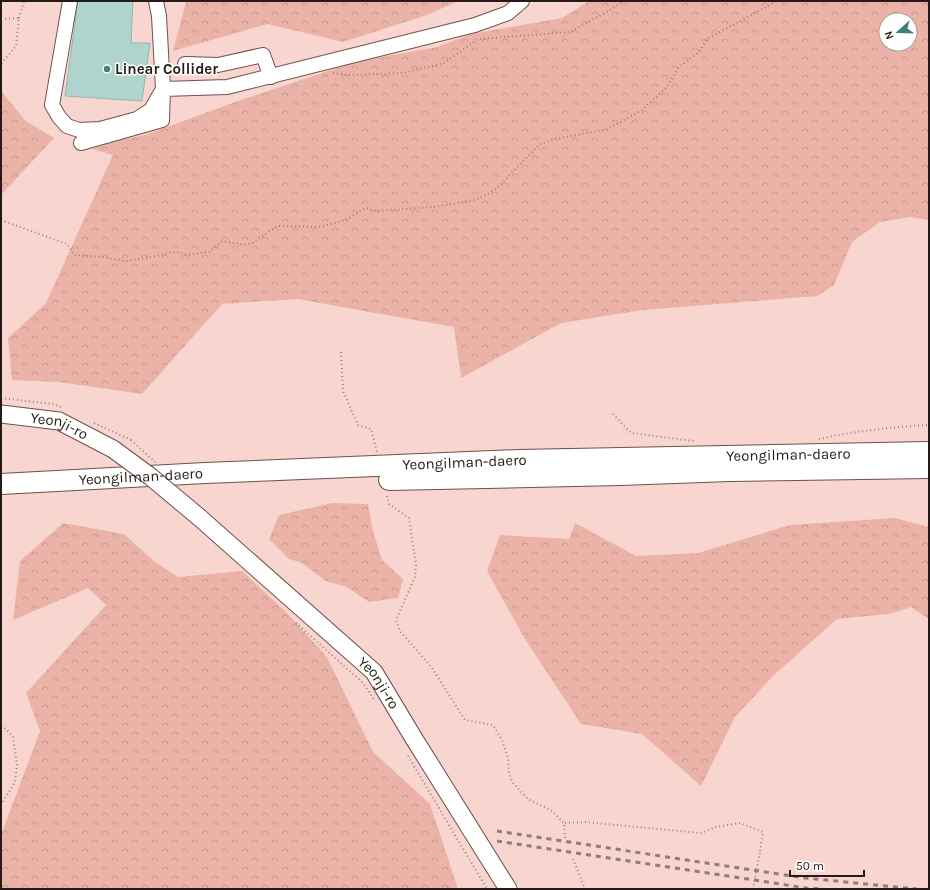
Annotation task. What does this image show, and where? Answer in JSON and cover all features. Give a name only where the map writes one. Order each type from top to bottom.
[{"type":"highway","name":"Yeongilman-daero","points":[[1,484],[205,473],[519,460],[929,452]]},
{"type":"highway","name":"Yeongilman-daero","points":[[1,498],[129,489],[434,478],[929,468]]},
{"type":"main road","name":"Yeonji-ro","points":[[1,414],[59,421],[113,449],[151,477],[200,518],[374,672],[508,889]]},
{"type":"lane","points":[[70,1],[52,105],[59,118],[67,126],[79,130],[100,129],[137,119],[151,110],[163,89]]},
{"type":"lane","points":[[81,143],[162,120],[163,89],[159,16],[156,1]]},
{"type":"lane","points":[[163,89],[227,88],[475,25],[508,13],[522,1]]},
{"type":"lane","points":[[185,64],[218,65],[263,55],[271,77]]},
{"type":"path","points":[[1,64],[16,46],[19,18],[24,1]]},
{"type":"path","points":[[328,73],[403,73],[444,63],[478,39],[570,32],[623,1]]},
{"type":"path","points":[[1,220],[67,244],[74,254],[126,261],[167,253],[177,252],[187,255],[209,252],[223,241],[246,245],[252,243],[277,226],[319,227],[346,220],[365,208],[376,211],[395,210],[434,207],[476,200],[497,188],[539,146],[551,140],[608,129],[642,110],[666,88],[671,77],[679,67],[699,52],[707,39],[777,1]]},
{"type":"path","points":[[1,19],[19,18]]},
{"type":"path","points":[[341,352],[343,390],[358,425],[371,429],[378,457]]},
{"type":"path","points":[[613,414],[631,433],[696,441]]},
{"type":"path","points":[[816,440],[845,433],[929,425]]},
{"type":"path","points":[[387,496],[389,504],[408,518],[416,565],[415,577],[396,620],[400,632],[432,668],[465,720],[493,725],[502,740],[508,758],[509,772],[512,782],[528,799],[552,811],[564,823],[565,838]]},
{"type":"path","points":[[296,622],[363,683],[376,703]]},
{"type":"path","points":[[1,693],[1,712]]},
{"type":"path","points":[[1,726],[13,737],[17,765],[15,782],[1,805]]},
{"type":"path","points":[[407,754],[487,889]]},
{"type":"path","points":[[564,823],[585,822],[701,833],[716,827],[740,823],[763,832],[753,889]]},
{"type":"path","points":[[573,859],[585,889]]},
{"type":"green space","points":[[458,1],[427,15],[343,42],[267,24],[173,51],[186,2]]},
{"type":"green space","points":[[589,1],[929,1],[929,220],[910,217],[880,222],[852,242],[834,285],[817,296],[643,310],[561,323],[461,378],[454,327],[297,299],[222,304],[142,394],[59,382],[12,380],[8,338],[46,303],[113,155],[92,149],[110,142],[145,135],[235,102],[355,62],[437,47],[471,34],[562,18]]},
{"type":"green space","points":[[1,91],[26,121],[54,138],[1,195]]},
{"type":"green space","points":[[332,503],[368,504],[373,531],[382,560],[403,579],[398,598],[369,602],[347,587],[326,581],[302,563],[289,559],[269,539],[279,515]]},
{"type":"green space","points":[[895,518],[929,527],[929,619],[911,607],[889,614],[837,619],[774,675],[735,717],[701,786],[642,734],[581,724],[525,639],[487,571],[500,535],[569,539],[575,523],[636,556],[698,553],[790,525]]},
{"type":"green space","points":[[63,523],[124,534],[154,561],[178,577],[242,571],[286,612],[327,657],[373,752],[430,804],[458,889],[1,889],[1,835],[40,731],[26,693],[106,605],[88,588],[13,620],[20,561]]},
{"type":"building","name":"Linear Collider","points":[[78,1],[133,1],[131,43],[150,43],[142,101],[65,96]]},
{"type":"railway","points":[[497,831],[805,878],[917,889]]},
{"type":"railway","points":[[497,841],[806,888],[823,889]]},
{"type":"place","name":"Linear Collider","points":[[107,69]]}]
